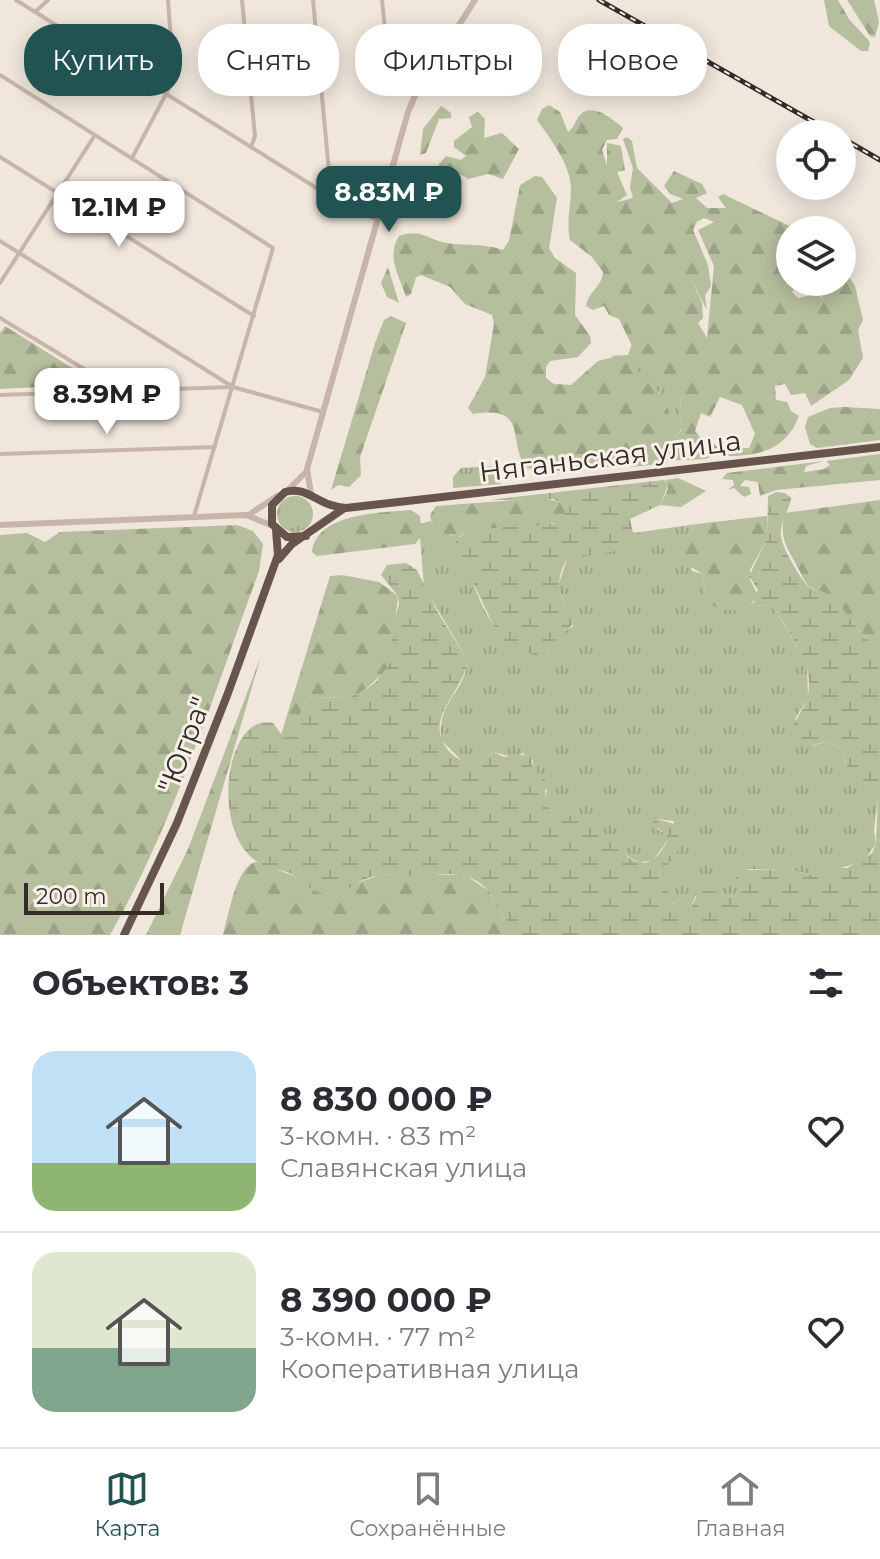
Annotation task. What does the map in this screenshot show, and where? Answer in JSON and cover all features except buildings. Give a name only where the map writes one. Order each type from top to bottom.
[{"type":"highway","name":"Няганьская улица","points":[[346,508],[880,447]]},
{"type":"highway","points":[[275,567],[279,545],[271,508],[285,492],[301,490],[325,506],[346,508]]},
{"type":"highway","points":[[313,497],[319,513],[314,529]]},
{"type":"highway","points":[[275,567],[288,547],[346,508]]},
{"type":"highway","points":[[274,528],[289,538],[306,536]]},
{"type":"highway","name":"\"Югра\"","points":[[124,935],[177,823],[275,567]]},
{"type":"street","points":[[16,0],[54,24]]},
{"type":"street","points":[[35,12],[48,0]]},
{"type":"street","points":[[168,0],[170,24]]},
{"type":"street","points":[[242,0],[255,136],[251,147]]},
{"type":"street","points":[[313,0],[330,182],[326,194]]},
{"type":"street","points":[[382,0],[385,24]]},
{"type":"street","points":[[459,24],[473,1]]},
{"type":"street","points":[[0,75],[273,248],[193,518]]},
{"type":"street","points":[[132,158],[169,96],[326,194],[377,220]]},
{"type":"street","points":[[313,497],[306,485],[307,469],[377,220],[416,96]]},
{"type":"street","points":[[0,283],[95,135]]},
{"type":"street","points":[[0,157],[254,316]]},
{"type":"street","points":[[0,241],[233,387],[323,412]]},
{"type":"street","points":[[0,318],[104,381],[109,391]]},
{"type":"street","points":[[0,395],[233,387]]},
{"type":"street","points":[[0,454],[215,447]]},
{"type":"street","points":[[246,515],[285,492],[307,469]]},
{"type":"street","points":[[0,525],[246,515],[263,519],[274,528]]},
{"type":"green space","points":[[824,0],[838,0],[849,19],[870,42],[868,51],[861,51],[829,26]]},
{"type":"green space","points":[[847,0],[874,0],[879,22],[875,37],[870,36]]},
{"type":"green space","points":[[549,105],[560,112],[568,132],[580,115],[590,110],[602,113],[623,128],[617,139],[607,140],[602,150],[607,165],[607,143],[621,146],[625,170],[617,172],[627,195],[617,202],[633,198],[630,187],[633,168],[623,139],[627,137],[632,141],[637,168],[672,203],[683,199],[670,194],[664,186],[674,171],[702,184],[707,193],[696,198],[707,208],[726,208],[718,197],[723,194],[776,219],[776,296],[819,296],[825,300],[821,296],[856,296],[856,290],[863,320],[858,330],[863,358],[849,380],[811,406],[805,393],[791,395],[785,384],[775,386],[776,400],[787,402],[791,411],[799,416],[787,437],[779,444],[750,455],[726,456],[732,448],[749,448],[755,434],[742,405],[720,397],[710,417],[701,413],[695,431],[700,437],[700,447],[712,443],[719,448],[719,454],[705,459],[665,461],[668,448],[682,429],[680,396],[634,350],[619,319],[609,315],[604,306],[593,310],[586,306],[603,272],[592,257],[570,240],[568,171],[537,120],[542,109]],"holes":[[[704,218],[714,222],[698,230],[714,266],[707,338],[698,323],[703,318],[702,302],[689,275],[707,310],[705,296],[711,286],[708,265],[693,230],[697,222]]]},
{"type":"green space","points":[[441,106],[451,113],[451,118],[439,119],[426,153],[420,155],[423,129]]},
{"type":"green space","points":[[478,112],[485,119],[484,138],[502,133],[519,149],[503,179],[488,174],[468,179],[452,169],[439,170],[439,164],[446,156],[461,160],[466,156],[454,147],[454,141],[472,127],[469,117]]},
{"type":"green space","points":[[535,176],[542,177],[557,198],[549,248],[555,258],[576,273],[575,315],[590,336],[591,343],[578,357],[550,361],[546,367],[546,378],[554,384],[571,385],[598,361],[618,356],[648,381],[668,409],[666,429],[654,446],[636,459],[616,466],[539,472],[527,468],[510,420],[491,412],[473,414],[468,408],[485,377],[494,324],[492,315],[465,304],[450,287],[421,275],[416,277],[411,294],[406,297],[397,274],[395,244],[399,236],[407,234],[419,234],[440,242],[503,250],[509,241],[520,185]]},
{"type":"green space","points":[[388,267],[399,303],[387,297],[381,283]]},
{"type":"green space","points":[[391,316],[406,323],[360,457],[361,475],[349,487],[338,485],[331,490],[375,343],[384,320]]},
{"type":"green space","points":[[5,326],[95,384],[0,389],[0,333]]},
{"type":"green space","points":[[632,344],[680,396],[682,428],[664,457],[667,463],[632,467],[624,463],[646,451],[652,444],[657,428],[660,393],[612,356],[607,356],[628,355]]},
{"type":"green space","points":[[830,408],[880,409],[880,440],[817,448],[810,444],[805,427],[808,417]]},
{"type":"green space","points":[[880,454],[880,461],[822,470],[830,465],[826,461]]},
{"type":"green space","points":[[824,461],[806,466],[804,472],[880,461],[880,480],[776,490],[760,496],[758,482],[745,480],[740,486],[749,487],[751,494],[744,497],[734,488],[728,490],[734,485],[733,480],[722,479],[727,473]]},
{"type":"green space","points":[[494,466],[502,472],[501,484],[453,488],[453,477],[461,468]]},
{"type":"green space","points":[[678,478],[706,491],[681,507],[660,505],[668,489],[666,480]]},
{"type":"green space","points":[[664,480],[669,483],[660,505],[630,519],[634,538],[628,549],[567,559],[560,575],[560,591],[575,620],[546,653],[534,655],[511,646],[497,633],[471,578],[457,558],[456,541],[467,530],[554,524],[566,513],[560,502],[553,499],[489,500]]},
{"type":"green space","points":[[776,492],[785,493],[791,498],[781,535],[800,576],[810,587],[835,599],[863,635],[880,649],[880,935],[522,935],[503,917],[492,895],[482,885],[464,876],[380,875],[342,891],[324,894],[314,891],[289,873],[259,863],[243,848],[233,826],[229,777],[234,754],[244,735],[257,724],[273,723],[284,738],[290,736],[306,701],[312,697],[347,698],[376,682],[391,662],[392,632],[399,604],[398,596],[381,575],[387,565],[406,563],[417,570],[438,613],[467,659],[460,682],[442,715],[441,738],[448,750],[460,760],[475,764],[494,752],[504,757],[531,754],[533,769],[545,780],[545,799],[550,809],[592,822],[629,858],[638,862],[648,862],[658,855],[668,840],[666,834],[651,824],[656,819],[682,826],[685,833],[681,846],[661,875],[673,904],[690,909],[699,892],[708,890],[735,897],[738,890],[735,874],[741,870],[787,869],[816,876],[836,868],[847,868],[872,853],[876,844],[878,798],[873,788],[847,767],[842,749],[826,741],[805,748],[794,737],[794,725],[808,695],[807,667],[776,611],[767,605],[756,606],[754,602],[758,590],[749,576],[767,539],[768,496]]},
{"type":"green space","points":[[295,496],[308,501],[313,514],[308,527],[295,532],[282,527],[277,514],[282,501]]},
{"type":"green space","points":[[543,498],[560,502],[566,513],[562,520],[534,528],[474,531],[446,537],[434,533],[430,515],[436,506]]},
{"type":"green space","points":[[880,500],[880,649],[832,597],[807,584],[783,537],[783,522],[785,513]]},
{"type":"green space","points":[[411,510],[420,516],[422,536],[415,544],[317,556],[312,552],[316,539],[338,522],[368,514]]},
{"type":"green space","points":[[767,516],[767,539],[750,570],[750,580],[758,595],[741,609],[727,610],[713,606],[707,602],[703,574],[682,562],[683,544],[697,524]]},
{"type":"green space","points":[[431,521],[435,533],[450,536],[467,530],[459,537],[464,554],[477,593],[497,630],[510,643],[527,652],[546,653],[556,637],[573,626],[558,586],[567,559],[634,538],[633,533],[697,524],[683,544],[692,571],[703,574],[707,602],[742,609],[754,602],[756,606],[768,605],[776,611],[807,664],[808,698],[795,719],[813,746],[826,741],[842,749],[847,767],[874,788],[878,798],[874,830],[876,844],[863,861],[816,876],[787,869],[747,869],[735,897],[707,890],[695,897],[690,909],[683,909],[670,899],[661,875],[672,857],[674,821],[656,819],[657,829],[666,834],[668,840],[653,860],[639,863],[549,809],[544,800],[547,791],[533,769],[533,760],[523,753],[514,758],[494,752],[475,764],[463,762],[441,740],[443,714],[466,671],[467,659],[424,587],[419,524]]},
{"type":"green space","points":[[237,525],[253,531],[263,544],[259,571],[174,802],[110,935],[0,935],[0,535],[27,533],[45,542],[60,532]]},
{"type":"green space","points":[[342,575],[379,582],[398,596],[391,662],[386,671],[362,692],[347,698],[312,697],[306,701],[290,736],[284,738],[281,735],[330,576]]},
{"type":"green space","points":[[261,656],[180,935],[146,935],[188,849]]},
{"type":"green space","points":[[257,862],[294,876],[315,891],[328,894],[379,875],[465,875],[489,891],[504,919],[514,924],[522,935],[223,935],[239,881],[244,871]]},
{"type":"railway","points":[[599,0],[810,120]]},
{"type":"railway","points":[[856,146],[880,160]]}]
